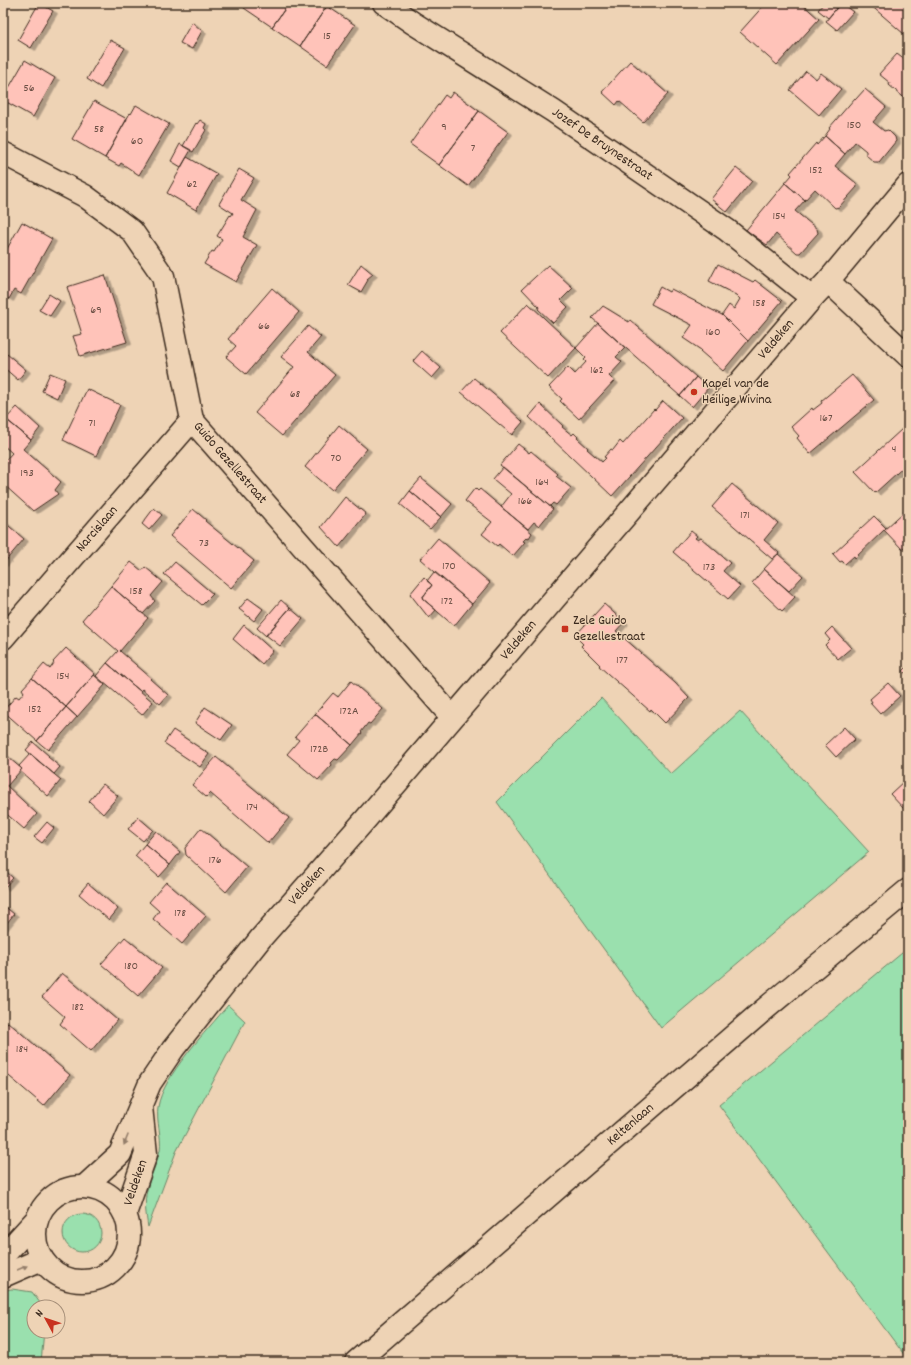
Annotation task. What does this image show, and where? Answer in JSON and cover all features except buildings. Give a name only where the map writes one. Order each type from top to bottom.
[{"type":"street","name":"Jozef De Bruynestraat","points":[[384,3],[413,23],[553,111],[721,226],[812,298]]},
{"type":"street","name":"Guido Gezellestraat","points":[[3,153],[85,196],[132,231],[163,276],[192,420],[452,718]]},
{"type":"street","name":"Veldeken","points":[[86,1186],[120,1154],[150,1083],[173,1049],[261,938],[365,820],[828,281],[908,185]]},
{"type":"street","points":[[828,281],[908,356]]},
{"type":"street","name":"Narcislaan","points":[[4,635],[192,420]]},
{"type":"street","name":"Keltenlaan","points":[[356,1362],[753,1020],[908,890]]},
{"type":"street","name":"Veldeken","points":[[125,1214],[146,1154],[141,1104]]},
{"type":"street","name":"Veldeken","points":[[3,1256],[36,1220],[44,1206],[54,1195],[76,1186],[86,1186],[97,1189],[106,1193],[117,1202],[125,1214],[129,1231],[128,1245],[124,1254],[113,1269],[104,1275],[88,1281],[68,1279],[58,1275],[49,1268],[42,1259],[35,1242],[36,1220]]},
{"type":"street","points":[[3,1276],[42,1259]]},
{"type":"green space","points":[[601,698],[671,774],[740,711],[869,852],[661,1028],[497,802]]},
{"type":"green space","points":[[908,948],[908,1360],[719,1105]]},
{"type":"green space","points":[[228,1005],[245,1021],[176,1152],[148,1227],[146,1195],[160,1150],[158,1107],[162,1094],[168,1081],[187,1054]]},
{"type":"green space","points":[[78,1214],[86,1214],[96,1219],[100,1226],[100,1240],[96,1247],[86,1252],[78,1252],[68,1247],[66,1244],[63,1237],[63,1229],[68,1219],[71,1217]]},
{"type":"green space","points":[[12,1289],[32,1292],[37,1299],[26,1299],[26,1339],[43,1339],[41,1362],[3,1362],[3,1290]]},
{"type":"place","name":"Kapel van de Heilige Wivina","points":[[694,392]]},
{"type":"place","name":"Zele Guido Gezellestraat","points":[[565,629]]}]
